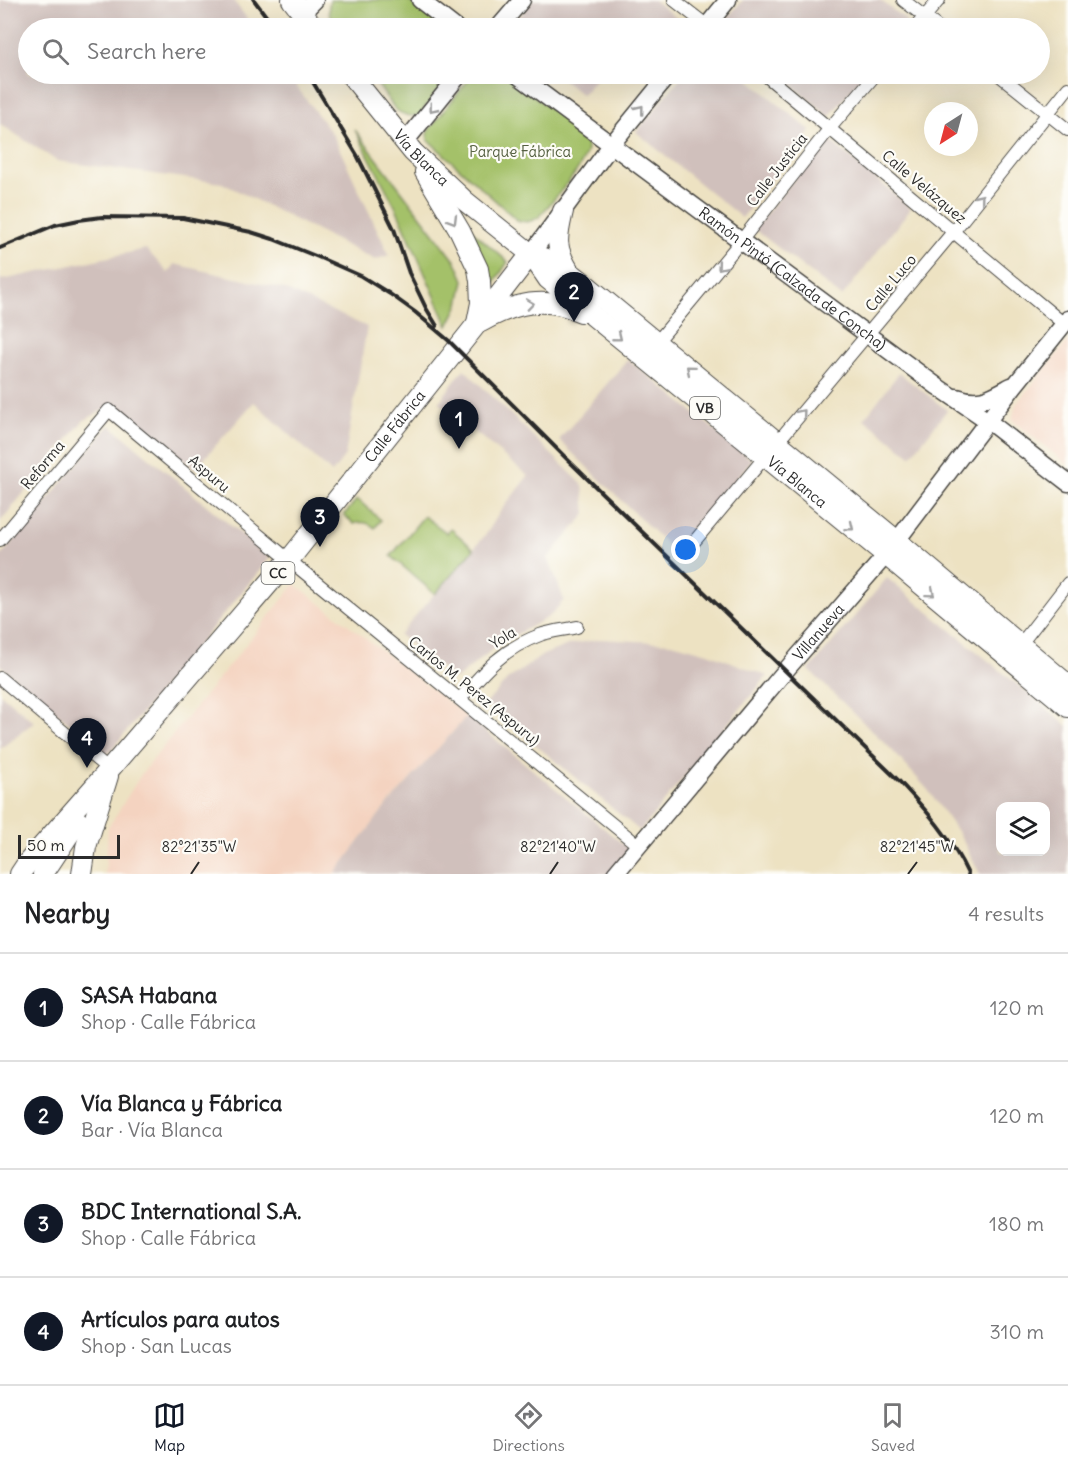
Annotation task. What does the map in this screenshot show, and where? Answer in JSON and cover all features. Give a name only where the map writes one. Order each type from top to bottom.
[{"type":"main road","points":[[420,0],[443,18]]},
{"type":"main road","points":[[507,18],[522,0]]},
{"type":"main road","points":[[714,18],[728,0]]},
{"type":"main road","name":"Vía Blanca","points":[[358,84],[409,147],[465,201],[531,254],[548,279],[594,318],[771,450],[891,548],[1020,645],[1068,685]]},
{"type":"main road","points":[[453,84],[409,147],[459,231],[478,269],[481,303],[476,325]]},
{"type":"main road","name":"Ramón Pintó (Calzada de Concha)","points":[[530,84],[945,392],[988,421],[1068,483]]},
{"type":"main road","name":"Calle Fábrica","points":[[26,871],[289,560],[476,325],[612,144],[661,84]]},
{"type":"main road","points":[[563,211],[558,247],[569,271]]},
{"type":"main road","name":"Vía Blanca","points":[[531,254],[558,263],[657,342],[771,450]]},
{"type":"main road","points":[[476,325],[512,307],[550,302],[569,306],[594,318]]},
{"type":"main road","name":"Villanueva","points":[[615,874],[891,548],[1066,322]]},
{"type":"main road","points":[[945,392],[960,399],[979,401],[1015,385]]},
{"type":"main road","name":"Vía Blanca","points":[[891,548],[1068,707]]},
{"type":"main road","points":[[82,874],[86,847],[110,770]]},
{"type":"street","points":[[674,0],[695,18]]},
{"type":"street","points":[[903,0],[924,18],[939,0]]},
{"type":"street","name":"Calle Velázquez","points":[[776,84],[953,232],[1066,322]]},
{"type":"street","name":"Calle Justicia","points":[[657,342],[867,84]]},
{"type":"street","points":[[1010,84],[1068,130]]},
{"type":"street","name":"Calle Luco","points":[[688,549],[953,232],[1068,88]]},
{"type":"street","name":"Aspuru","points":[[109,410],[289,560]]},
{"type":"street","name":"Reforma","points":[[0,540],[109,410]]},
{"type":"street","name":"Carlos M. Perez (Aspuru)","points":[[289,560],[639,846]]},
{"type":"street","points":[[1020,645],[1068,584]]},
{"type":"street","name":"Yola","points":[[460,699],[484,670],[504,652],[540,635],[577,627]]},
{"type":"street","points":[[0,678],[110,770]]},
{"type":"shaded area","points":[[0,0],[233,0],[246,18],[18,18],[18,84],[295,84],[333,135],[389,255],[375,260],[222,183],[57,161],[0,124]]},
{"type":"shaded area","points":[[533,0],[654,0],[676,18],[518,18]]},
{"type":"shaded area","points":[[743,0],[880,0],[903,18],[727,18]]},
{"type":"shaded area","points":[[568,84],[591,84],[582,95]]},
{"type":"shaded area","points":[[676,84],[754,84],[811,131],[742,218],[636,132]]},
{"type":"shaded area","points":[[791,84],[856,84],[829,117]]},
{"type":"shaded area","points":[[827,138],[911,208],[842,297],[754,229]]},
{"type":"shaded area","points":[[146,249],[168,273],[174,264],[284,289],[367,327],[345,456],[332,473],[254,402],[195,469],[114,404],[83,421],[0,522],[0,278],[2,280]]},
{"type":"shaded area","points":[[1068,341],[1068,465],[1012,420],[1016,404]]},
{"type":"shaded area","points":[[628,359],[752,460],[675,552],[559,440]]},
{"type":"shaded area","points":[[464,369],[583,485],[586,514],[548,558],[564,600],[550,616],[499,644],[456,679],[399,635],[487,533],[528,476],[439,402]]},
{"type":"shaded area","points":[[899,373],[947,410],[911,456],[864,419]]},
{"type":"shaded area","points":[[110,425],[270,558],[107,755],[0,665],[0,557]]},
{"type":"shaded area","points":[[887,578],[1068,726],[1068,874],[980,874],[961,837],[928,790],[890,748],[809,670]]},
{"type":"shaded area","points":[[295,584],[467,716],[383,810],[335,874],[105,874],[108,828],[142,773]]},
{"type":"shaded area","points":[[600,639],[672,643],[708,653],[767,676],[640,831],[486,704],[507,680],[543,655],[568,645]]},
{"type":"shaded area","points":[[0,693],[34,722],[0,749]]},
{"type":"shaded area","points":[[467,716],[629,849],[610,874],[335,874],[383,810]]},
{"type":"green space","points":[[330,0],[407,0],[432,18],[332,18]]},
{"type":"green space","points":[[377,84],[444,84],[419,115],[403,114],[395,109]]},
{"type":"green space","name":"Parque Fábrica","points":[[465,84],[519,84],[579,131],[586,141],[587,148],[575,174],[539,217],[526,222],[517,220],[428,140],[428,131]]},
{"type":"green space","points":[[355,130],[456,262],[464,280],[459,304],[448,326],[397,210]]},
{"type":"green space","points":[[461,221],[508,262],[490,289],[486,270]]},
{"type":"green space","points":[[357,499],[381,520],[375,528],[365,523],[354,524],[344,515]]},
{"type":"green space","points":[[424,516],[447,533],[451,529],[474,549],[435,594],[391,556]]},
{"type":"railway","points":[[254,0],[268,18]]},
{"type":"railway","points":[[314,84],[357,155],[394,229],[409,273],[437,326]]},
{"type":"railway","points":[[0,248],[55,225],[79,220],[102,217],[183,218],[251,232],[273,239],[361,276],[390,294],[448,340],[568,460],[900,782],[929,814],[962,861],[968,874]]},
{"type":"place","name":"Vía Blanca y Fábrica","points":[[574,322]]},
{"type":"place","name":"SASA Habana","points":[[459,449]]},
{"type":"place","name":"BDC International S.A.","points":[[320,547]]},
{"type":"place","name":"Artículos para autos","points":[[87,768]]}]
